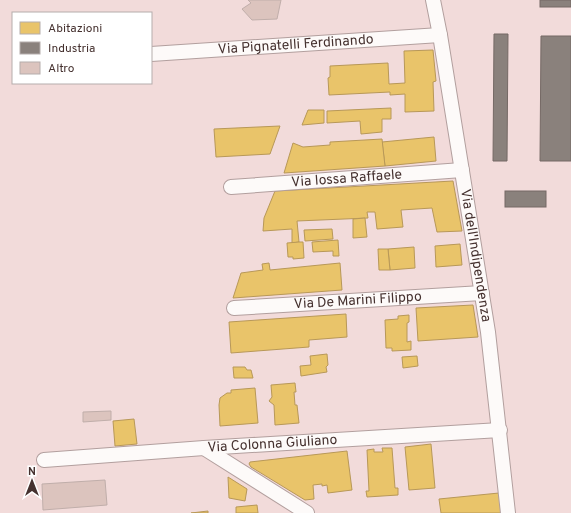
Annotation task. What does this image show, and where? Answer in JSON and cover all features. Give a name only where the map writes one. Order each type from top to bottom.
[{"type":"street","name":"Via dell'Indipendenza","points":[[433,0],[488,332],[508,513]]},
{"type":"street","name":"Via Pignatelli Ferdinando","points":[[152,54],[440,35]]},
{"type":"street","name":"Via Iossa Raffaele","points":[[231,187],[462,170]]},
{"type":"street","name":"Via De Marini Filippo","points":[[234,308],[482,293]]},
{"type":"street","name":"Via Colonna Giuliano","points":[[44,460],[204,448],[500,430]]},
{"type":"street","points":[[204,448],[307,513]]},
{"type":"building: Abitazioni","points":[[433,50],[436,81],[433,82],[434,111],[405,112],[405,94],[390,95],[390,92],[329,95],[328,78],[330,77],[330,66],[388,63],[389,84],[405,83],[404,51]]},
{"type":"building: Abitazioni","points":[[391,108],[391,119],[382,119],[382,132],[361,134],[360,121],[327,123],[327,111]]},
{"type":"building: Abitazioni","points":[[308,110],[324,110],[324,123],[302,125]]},
{"type":"building: Abitazioni","points":[[280,126],[270,154],[216,157],[214,129]]},
{"type":"building: Abitazioni","points":[[434,137],[436,161],[385,166],[382,142]]},
{"type":"building: Abitazioni","points":[[382,139],[385,166],[284,173],[293,143],[303,147],[330,145],[330,142]]},
{"type":"building: Abitazioni","points":[[453,181],[462,231],[437,232],[432,208],[401,210],[403,227],[377,229],[375,212],[367,212],[368,218],[297,221],[299,242],[292,243],[292,229],[263,231],[264,218],[275,191]]},
{"type":"building: Abitazioni","points":[[365,218],[367,237],[353,238],[353,219]]},
{"type":"building: Abitazioni","points":[[332,229],[333,239],[305,241],[304,230]]},
{"type":"building: Abitazioni","points":[[338,240],[339,256],[333,256],[333,251],[313,252],[312,242]]},
{"type":"building: Abitazioni","points":[[303,242],[304,258],[293,259],[293,257],[288,257],[287,243]]},
{"type":"building: Abitazioni","points":[[460,244],[462,265],[436,267],[435,246]]},
{"type":"building: Abitazioni","points":[[414,247],[415,268],[390,270],[388,249]]},
{"type":"building: Abitazioni","points":[[378,249],[388,249],[390,270],[379,270]]},
{"type":"building: Abitazioni","points":[[269,263],[270,270],[340,263],[342,290],[233,298],[241,273],[263,270],[262,264]]},
{"type":"building: Abitazioni","points":[[473,305],[478,337],[418,341],[416,308]]},
{"type":"building: Abitazioni","points":[[346,314],[347,337],[309,340],[309,347],[231,353],[229,322]]},
{"type":"building: Abitazioni","points":[[409,315],[409,322],[407,323],[407,342],[411,341],[411,350],[392,351],[392,348],[386,348],[385,320],[398,319],[398,316]]},
{"type":"building: Abitazioni","points":[[327,354],[327,372],[301,376],[300,366],[311,365],[310,356]]},
{"type":"building: Abitazioni","points":[[417,356],[418,366],[403,368],[402,357]]},
{"type":"building: Abitazioni","points":[[233,367],[245,367],[247,370],[251,370],[253,378],[234,378]]},
{"type":"building: Abitazioni","points":[[295,383],[295,405],[297,405],[299,423],[275,425],[274,405],[269,401],[272,397],[271,385]]},
{"type":"building: Abitazioni","points":[[255,388],[258,423],[220,426],[220,398],[227,393],[231,393],[231,390]]},
{"type":"building: Abitazioni","points":[[134,419],[137,444],[115,446],[113,421]]},
{"type":"building: Abitazioni","points":[[431,444],[435,488],[409,490],[405,447]]},
{"type":"building: Abitazioni","points":[[382,448],[392,448],[395,488],[398,488],[398,495],[367,497],[366,491],[369,491],[367,450],[374,449],[374,452],[383,452]]},
{"type":"building: Abitazioni","points":[[347,451],[352,490],[328,493],[327,485],[313,485],[314,499],[305,500],[251,467],[249,464],[250,462]]},
{"type":"building: Abitazioni","points":[[228,477],[247,489],[245,501],[229,498]]},
{"type":"building: Abitazioni","points":[[499,493],[501,513],[441,513],[439,499]]},
{"type":"building: Abitazioni","points":[[257,505],[258,513],[236,513],[236,507]]},
{"type":"building: Abitazioni","points":[[208,511],[208,513],[191,513]]},
{"type":"building: Industria","points":[[540,0],[571,0],[571,7],[540,7]]},
{"type":"building: Industria","points":[[494,34],[508,34],[507,161],[493,161]]},
{"type":"building: Industria","points":[[541,36],[571,36],[571,161],[540,161]]},
{"type":"building: Industria","points":[[505,191],[546,191],[546,207],[505,207]]},
{"type":"building: Altro","points":[[248,0],[281,0],[277,19],[252,20],[242,9],[251,3]]},
{"type":"building: Altro","points":[[111,411],[111,420],[83,422],[83,412]]},
{"type":"building: Altro","points":[[105,480],[107,505],[43,510],[42,484]]}]
